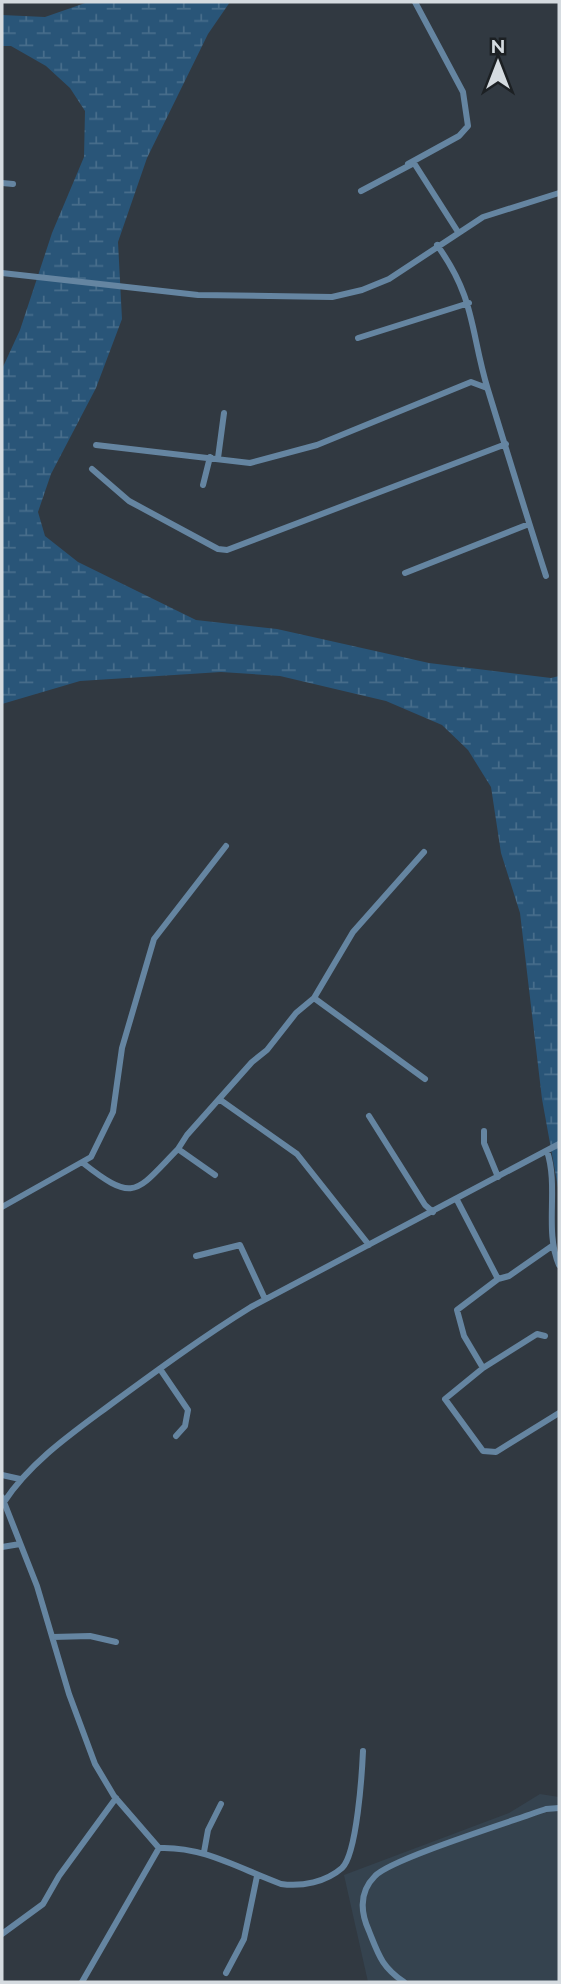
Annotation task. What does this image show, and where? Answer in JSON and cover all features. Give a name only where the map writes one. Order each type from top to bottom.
[{"type":"street","points":[[361,191],[459,136],[468,126],[463,92],[415,2]]},
{"type":"street","points":[[408,164],[418,166],[458,232]]},
{"type":"street","points":[[2,183],[13,184]]},
{"type":"street","points":[[2,273],[198,295],[332,297],[362,290],[389,279],[436,245],[483,217],[559,193]]},
{"type":"street","points":[[436,245],[457,272],[469,303],[487,388],[546,576]]},
{"type":"street","points":[[358,338],[469,303]]},
{"type":"street","points":[[96,445],[262,462],[317,445],[471,382],[487,388]]},
{"type":"street","points":[[218,458],[225,413]]},
{"type":"street","points":[[92,469],[129,501],[218,549],[227,550],[506,444]]},
{"type":"street","points":[[203,485],[210,457]]},
{"type":"street","points":[[405,573],[530,524]]},
{"type":"street","points":[[2,1207],[91,1157],[113,1112],[122,1048],[154,939],[226,846]]},
{"type":"street","points":[[83,1163],[107,1182],[124,1189],[133,1189],[152,1178],[219,1099],[267,1050],[296,1013],[314,998],[353,932],[424,852]]},
{"type":"street","points":[[314,998],[425,1079]]},
{"type":"street","points":[[219,1099],[297,1154],[369,1245]]},
{"type":"street","points":[[369,1116],[425,1205],[433,1212]]},
{"type":"street","points":[[484,1131],[484,1143],[498,1177]]},
{"type":"street","points":[[159,1848],[116,1798],[95,1764],[79,1725],[53,1637],[3,1500],[20,1479],[59,1444],[215,1329],[265,1299],[559,1144]]},
{"type":"street","points":[[178,1149],[215,1175]]},
{"type":"street","points":[[547,1151],[551,1162],[554,1209],[552,1246],[559,1265]]},
{"type":"street","points":[[457,1200],[498,1279]]},
{"type":"street","points":[[196,1256],[240,1245],[265,1299]]},
{"type":"street","points":[[483,1368],[464,1336],[457,1310],[498,1279],[509,1276],[552,1246]]},
{"type":"street","points":[[545,1336],[537,1334],[483,1368],[445,1399],[483,1451],[496,1452],[559,1413]]},
{"type":"street","points":[[160,1369],[188,1410],[185,1426],[176,1436]]},
{"type":"street","points":[[2,1475],[20,1479]]},
{"type":"street","points":[[2,1548],[20,1544]]},
{"type":"street","points":[[53,1637],[90,1636],[116,1642]]},
{"type":"street","points":[[159,1848],[178,1847],[204,1852],[257,1876],[291,1886],[316,1882],[342,1868],[349,1857],[361,1793],[363,1751]]},
{"type":"street","points":[[2,1934],[43,1904],[59,1876],[116,1798]]},
{"type":"street","points":[[204,1852],[208,1830],[221,1804]]},
{"type":"street","points":[[404,1982],[391,1975],[382,1963],[365,1922],[362,1901],[365,1888],[376,1873],[546,1809],[559,1808]]},
{"type":"street","points":[[82,1982],[159,1848]]},
{"type":"street","points":[[226,1973],[244,1939],[257,1876]]},
{"type":"shaded area","points":[[540,1794],[559,1797],[559,1982],[368,1982],[344,1875],[509,1813]]},
{"type":"green space","points":[[88,2],[230,2],[208,34],[147,158],[118,242],[122,319],[96,388],[51,474],[38,512],[45,536],[78,562],[196,620],[277,629],[429,663],[551,678],[559,676],[559,1193],[542,1099],[520,913],[501,853],[491,787],[468,750],[442,725],[386,701],[280,676],[221,672],[80,681],[2,704],[2,369],[20,330],[52,233],[84,157],[85,111],[70,88],[46,66],[11,46],[2,46],[2,15],[45,17]]}]
